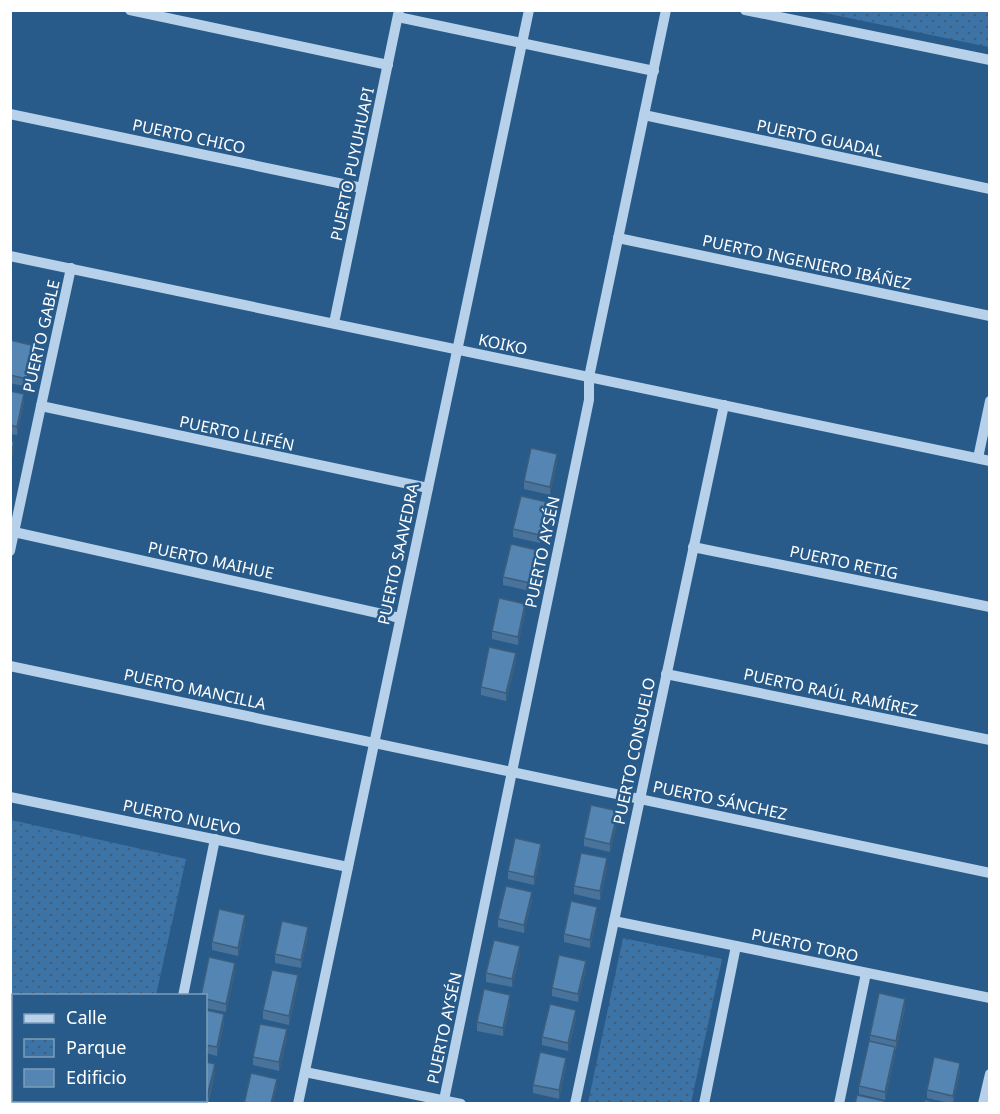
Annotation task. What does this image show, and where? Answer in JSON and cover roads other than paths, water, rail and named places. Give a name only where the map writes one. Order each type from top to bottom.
[{"type":"street","points":[[130,10],[388,64]]},
{"type":"street","name":"PUERTO SAAVEDRA","points":[[298,1104],[529,10]]},
{"type":"street","name":"PUERTO AYSÉN","points":[[444,1100],[588,400],[589,377],[666,10]]},
{"type":"street","points":[[745,10],[990,60]]},
{"type":"street","points":[[802,22],[805,10]]},
{"type":"street","points":[[398,14],[654,71]]},
{"type":"street","name":"PUERTO PUYUHUAPI","points":[[334,323],[398,14]]},
{"type":"street","name":"PUERTO CHICO","points":[[10,114],[362,188]]},
{"type":"street","name":"PUERTO GUADAL","points":[[644,116],[990,189]]},
{"type":"street","name":"PUERTO INGENIERO IBÁÑEZ","points":[[618,238],[990,316]]},
{"type":"street","name":"KOIKO","points":[[10,256],[984,459]]},
{"type":"street","name":"PUERTO GABLE","points":[[10,551],[71,268]]},
{"type":"street","points":[[984,459],[990,401]]},
{"type":"street","name":"PUERTO CONSUELO","points":[[575,1104],[724,405]]},
{"type":"street","name":"PUERTO LLIFÉN","points":[[40,406],[428,488]]},
{"type":"street","name":"PUERTO MAIHUE","points":[[14,532],[400,618]]},
{"type":"street","name":"PUERTO RETIG","points":[[693,547],[990,607]]},
{"type":"street","name":"PUERTO MANCILLA","points":[[10,666],[374,742]]},
{"type":"street","name":"PUERTO RAÚL RAMÍREZ","points":[[666,674],[990,741]]},
{"type":"street","name":"PUERTO SÁNCHEZ","points":[[374,742],[990,873]]},
{"type":"street","name":"PUERTO NUEVO","points":[[10,797],[348,867]]},
{"type":"street","points":[[183,994],[215,839]]},
{"type":"street","name":"PUERTO TORO","points":[[614,921],[990,998]]},
{"type":"street","points":[[704,1104],[736,946]]},
{"type":"street","points":[[839,1104],[866,973]]},
{"type":"street","points":[[304,1072],[461,1104]]},
{"type":"street","points":[[983,1104],[990,1074]]}]
